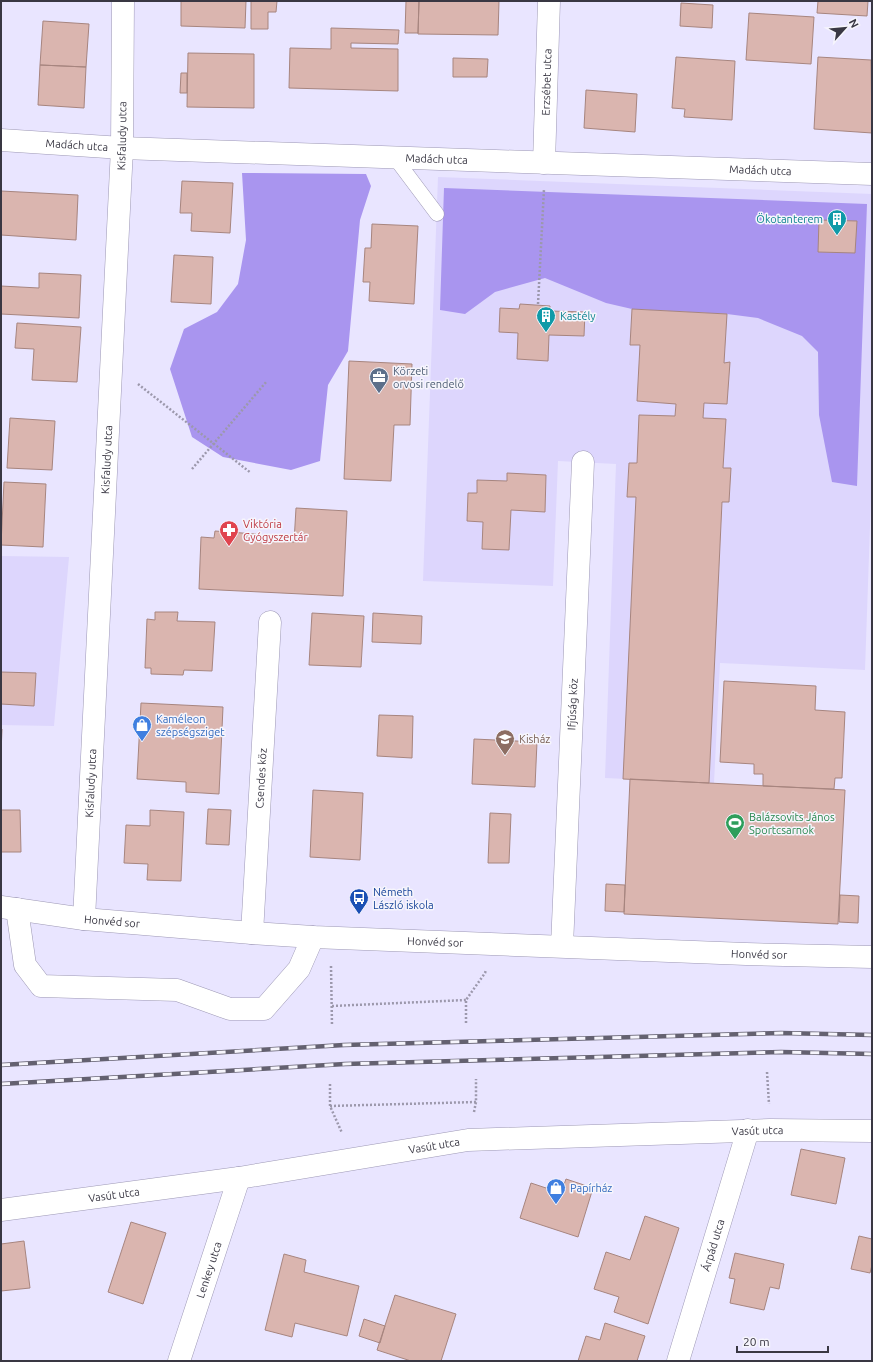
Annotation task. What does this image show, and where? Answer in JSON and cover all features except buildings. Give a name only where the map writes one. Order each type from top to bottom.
[{"type":"street","name":"Kisfaludy utca","points":[[84,919],[122,148],[124,1]]},
{"type":"street","name":"Erzsébet utca","points":[[544,163],[549,1]]},
{"type":"street","name":"Madách utca","points":[[1,140],[122,148],[872,174]]},
{"type":"street","name":"Ifjúság köz","points":[[562,946],[582,462]]},
{"type":"street","name":"Csendes köz","points":[[252,933],[270,622]]},
{"type":"street","name":"Honvéd sor","points":[[9,908],[84,919],[252,933],[322,937],[746,954],[872,957]]},
{"type":"street","points":[[9,908],[25,965],[41,986],[177,990],[230,1009],[264,1010],[299,969],[322,937]]},
{"type":"street","name":"Vasút utca","points":[[1,1210],[239,1178],[468,1140],[748,1130],[872,1131]]},
{"type":"street","name":"Árpád utca","points":[[678,1361],[748,1130]]},
{"type":"street","name":"Lenkey utca","points":[[179,1361],[239,1178]]},
{"type":"lane","points":[[395,158],[437,214]]},
{"type":"path","points":[[538,304],[544,189]]},
{"type":"path","points":[[132,380],[251,472]]},
{"type":"path","points":[[192,469],[267,381]]},
{"type":"path","points":[[322,937],[332,1006],[332,1026]]},
{"type":"path","points":[[466,1023],[466,1000],[485,973],[489,944]]},
{"type":"path","points":[[332,1006],[466,1000]]},
{"type":"path","points":[[468,1140],[476,1102],[476,1079]]},
{"type":"path","points":[[330,1084],[330,1106],[353,1159]]},
{"type":"path","points":[[330,1106],[476,1102]]},
{"type":"shaded area","points":[[242,173],[366,174],[371,186],[360,220],[348,351],[328,385],[320,461],[291,470],[223,457],[192,437],[170,369],[184,329],[217,312],[238,284],[246,240]]},
{"type":"shaded area","points":[[438,177],[872,194],[872,469],[865,670],[720,663],[714,783],[605,778],[616,464],[558,461],[553,586],[423,581]]},
{"type":"shaded area","points":[[444,188],[867,204],[857,486],[832,482],[819,415],[818,352],[802,336],[758,318],[727,314],[632,309],[606,303],[545,278],[495,292],[465,314],[440,310]]},
{"type":"shaded area","points":[[1,556],[69,557],[54,726],[1,725]]},
{"type":"railway","points":[[1,1065],[344,1045],[781,1033],[872,1035]]},
{"type":"railway","points":[[1,1084],[345,1064],[781,1052],[872,1054]]},
{"type":"place","name":"Ökotanterem","points":[[837,236]]},
{"type":"place","name":"Kastély","points":[[546,333]]},
{"type":"place","name":"Körzeti orvosi rendelő","points":[[379,394]]},
{"type":"place","name":"Viktória Gyógyszertár","points":[[229,547]]},
{"type":"place","name":"Kaméleon szépségsziget","points":[[142,742]]},
{"type":"place","name":"Kisház","points":[[505,756]]},
{"type":"place","name":"Balázsovits János Sportcsarnok","points":[[735,840]]},
{"type":"place","name":"Németh László iskola","points":[[359,915]]},
{"type":"place","name":"Papírház","points":[[556,1205]]}]
